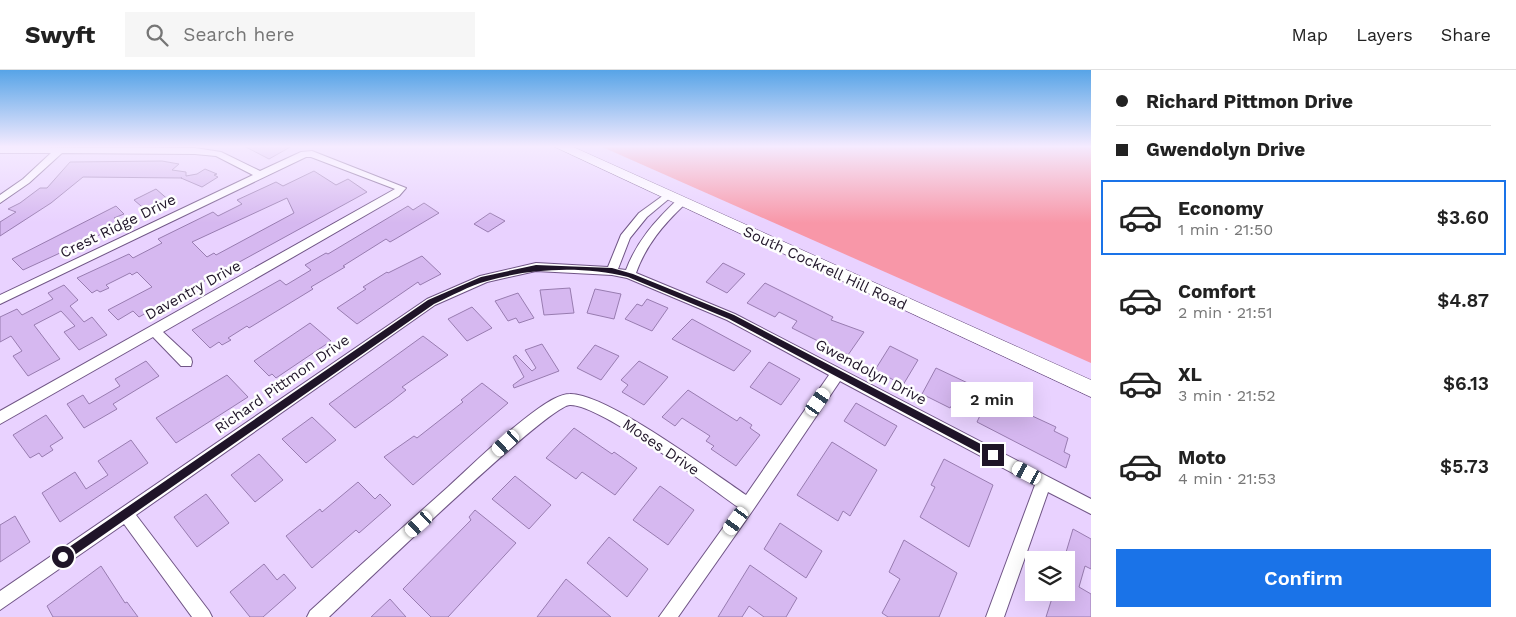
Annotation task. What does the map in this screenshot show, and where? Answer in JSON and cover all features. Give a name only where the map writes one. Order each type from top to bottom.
[{"type":"main road","name":"South Cockrell Hill Road","points":[[615,172],[1091,389]]},
{"type":"street","points":[[0,200],[36,172]]},
{"type":"street","points":[[255,172],[260,174]]},
{"type":"street","name":"Crest Ridge Drive","points":[[0,300],[265,172]]},
{"type":"street","name":"Crest Ridge Drive","points":[[358,172],[401,188]]},
{"type":"street","name":"Daventry Drive","points":[[0,418],[396,194],[401,188]]},
{"type":"street","points":[[612,271],[625,237],[643,215],[675,199]]},
{"type":"street","points":[[630,275],[646,237],[675,199]]},
{"type":"street","name":"Richard Pittmon Drive","points":[[0,601],[398,323],[452,292],[484,279],[536,268],[612,271],[630,275]]},
{"type":"street","name":"Gwendolyn Drive","points":[[630,275],[732,317],[1091,506]]},
{"type":"street","points":[[154,331],[186,362]]},
{"type":"street","points":[[668,617],[748,505],[838,373]]},
{"type":"street","name":"Moses Drive","points":[[316,617],[506,443],[551,409],[569,399],[579,399],[615,417],[748,505]]},
{"type":"street","points":[[995,617],[1044,482]]},
{"type":"street","points":[[125,513],[203,617]]},
{"type":"shaded area","points":[[658,172],[1091,172],[1091,363]]},
{"type":"building","points":[[62,172],[183,172],[186,172],[186,176],[201,172],[211,172],[217,174],[214,175],[218,177],[202,187],[182,178],[83,177],[51,203],[0,236],[0,222],[16,212],[8,209],[20,203],[40,188],[47,188]]},
{"type":"building","points":[[315,172],[336,185],[348,179],[367,192],[139,317],[133,311],[118,320],[108,310],[152,287],[137,272],[132,275],[130,273],[106,285],[109,288],[92,293],[77,278],[129,254],[133,258],[162,243],[158,239],[213,212],[218,216],[242,204],[237,200],[276,182],[283,186]],"holes":[[[287,198],[294,213],[216,255],[214,253],[207,257],[192,242]]]},
{"type":"building","points":[[156,189],[171,202],[148,212],[134,200]]},
{"type":"building","points":[[424,203],[439,213],[390,242],[386,239],[311,287],[313,289],[249,328],[247,326],[228,338],[231,340],[222,345],[219,342],[210,348],[192,330],[280,280],[286,285],[311,270],[305,265],[326,253],[328,254],[408,206],[413,210]]},
{"type":"building","points":[[116,206],[124,214],[114,218],[121,225],[23,270],[12,259]]},
{"type":"building","points":[[490,213],[505,221],[488,232],[474,224]]},
{"type":"building","points":[[422,256],[441,274],[420,285],[418,282],[357,324],[337,308],[366,289],[363,287],[387,272]]},
{"type":"building","points":[[723,263],[745,274],[727,293],[706,282]]},
{"type":"building","points":[[765,283],[833,317],[831,320],[864,332],[848,355],[816,340],[792,328],[797,321],[779,312],[775,317],[747,303]]},
{"type":"building","points":[[64,285],[78,300],[70,306],[84,322],[92,317],[107,335],[79,350],[64,332],[75,326],[61,311],[34,325],[60,359],[28,376],[13,356],[22,351],[11,336],[0,342],[0,317],[17,309],[22,315],[53,299],[48,293]]},
{"type":"building","points":[[570,288],[574,313],[544,315],[540,290]]},
{"type":"building","points":[[595,289],[621,294],[614,319],[587,313]]},
{"type":"building","points":[[518,293],[534,318],[519,323],[516,318],[508,321],[495,301]]},
{"type":"building","points":[[647,299],[668,308],[652,331],[625,319],[637,304],[642,306]]},
{"type":"building","points":[[472,307],[492,328],[467,341],[448,319]]},
{"type":"building","points":[[692,319],[751,351],[734,371],[672,339]]},
{"type":"building","points":[[310,323],[331,341],[276,378],[272,374],[269,376],[254,361]]},
{"type":"building","points":[[423,336],[448,355],[402,387],[406,390],[355,428],[329,404]]},
{"type":"building","points":[[542,344],[559,371],[514,388],[513,385],[524,377],[513,357],[516,355],[532,371],[536,368],[525,350]]},
{"type":"building","points":[[595,345],[619,356],[601,380],[577,368]]},
{"type":"building","points":[[890,346],[918,360],[903,385],[875,370]]},
{"type":"building","points":[[146,361],[159,376],[113,404],[117,409],[84,428],[67,404],[83,395],[89,404],[120,386],[115,379]]},
{"type":"building","points":[[639,361],[668,377],[644,405],[622,392],[628,385],[621,380]]},
{"type":"building","points":[[769,362],[800,379],[781,405],[750,387]]},
{"type":"building","points":[[936,368],[972,385],[960,409],[952,405],[950,408],[922,394]]},
{"type":"building","points":[[227,375],[248,397],[176,443],[156,418]]},
{"type":"building","points":[[482,383],[508,403],[413,485],[384,457],[414,436],[417,438],[463,402],[461,400]]},
{"type":"building","points":[[688,390],[737,421],[740,417],[752,425],[750,428],[760,435],[736,466],[711,449],[714,446],[706,441],[710,436],[682,418],[675,426],[662,417]]},
{"type":"building","points":[[989,396],[1056,427],[1054,431],[1068,438],[1064,452],[1070,455],[1066,468],[977,422]]},
{"type":"building","points":[[856,403],[897,426],[885,446],[844,421]]},
{"type":"building","points":[[46,415],[63,438],[50,446],[53,450],[42,457],[39,453],[30,458],[13,435]]},
{"type":"building","points":[[312,417],[336,440],[306,463],[282,439]]},
{"type":"building","points":[[574,428],[612,454],[614,452],[637,468],[615,495],[582,472],[576,479],[546,458]]},
{"type":"building","points":[[131,440],[148,463],[60,522],[42,493],[75,472],[86,489],[108,475],[98,461]]},
{"type":"building","points":[[832,442],[877,470],[850,516],[843,511],[838,521],[797,495]]},
{"type":"building","points":[[259,454],[283,480],[255,502],[231,475]]},
{"type":"building","points":[[944,459],[993,485],[969,547],[920,517],[935,487],[931,485]]},
{"type":"building","points":[[515,476],[551,505],[529,529],[492,499]]},
{"type":"building","points":[[358,482],[375,499],[380,494],[391,505],[359,533],[356,530],[312,568],[286,536],[320,509],[322,512]]},
{"type":"building","points":[[660,486],[694,510],[668,545],[633,520]]},
{"type":"building","points":[[206,494],[229,523],[197,547],[174,517]]},
{"type":"building","points":[[475,510],[516,543],[448,617],[431,617],[403,589],[471,520],[469,517]]},
{"type":"building","points":[[15,516],[30,542],[0,562],[0,525]]},
{"type":"building","points":[[780,523],[822,551],[806,578],[764,549]]},
{"type":"building","points":[[1073,529],[1091,539],[1091,569],[1085,566],[1079,587],[1091,594],[1091,617],[1046,617],[1051,601],[1075,601],[1075,551],[1066,551]]},
{"type":"building","points":[[609,537],[648,569],[627,597],[587,563]]},
{"type":"building","points":[[904,540],[957,573],[939,617],[888,617],[882,613],[900,579],[889,572]]},
{"type":"building","points":[[264,564],[277,580],[284,574],[296,588],[263,617],[250,617],[230,592]]},
{"type":"building","points":[[750,565],[797,598],[786,617],[764,617],[749,606],[742,617],[718,617]]},
{"type":"building","points":[[101,566],[125,603],[127,602],[138,617],[53,617],[47,606]]},
{"type":"building","points":[[566,579],[611,617],[537,617]]},
{"type":"building","points":[[390,599],[406,617],[371,617]]},
{"type":"route","points":[[63,557],[382,334],[431,302],[484,279],[536,268],[612,271],[630,275],[732,317],[993,455]]}]
